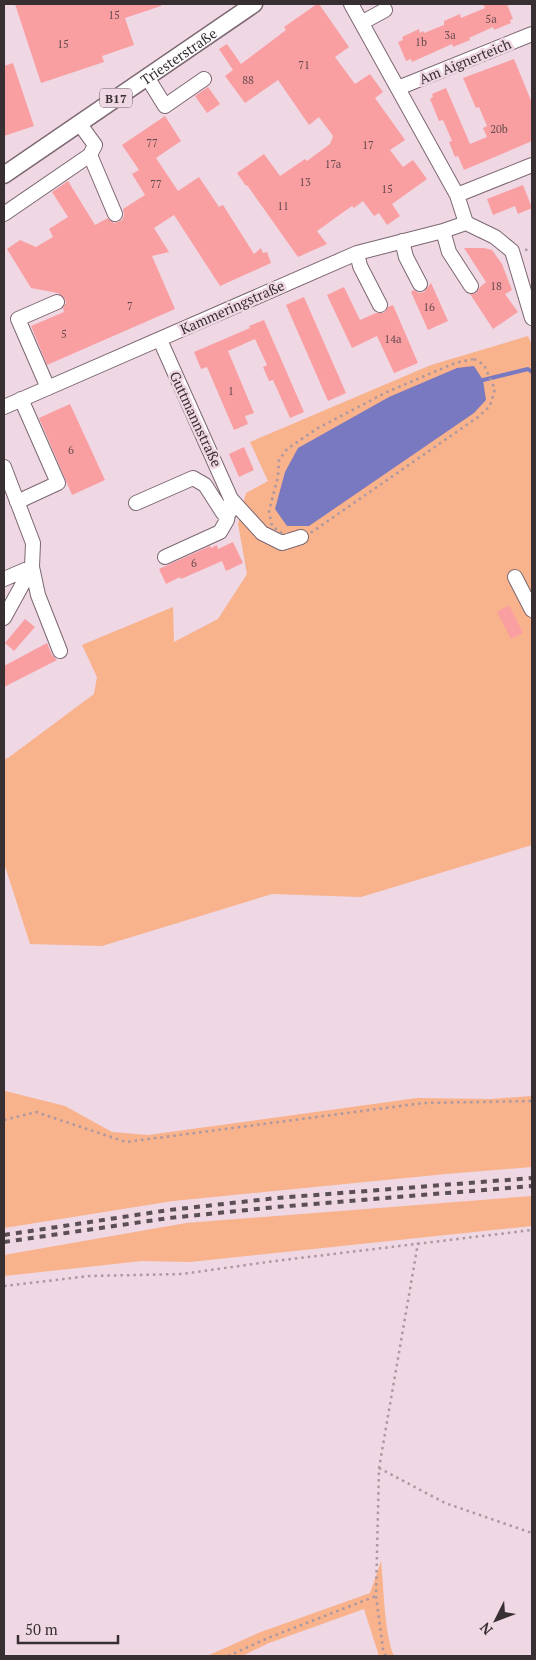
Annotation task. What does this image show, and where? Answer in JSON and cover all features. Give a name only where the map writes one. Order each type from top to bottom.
[{"type":"main road","name":"Triesterstraße","points":[[4,174],[254,4]]},
{"type":"street","points":[[351,4],[457,195],[466,223],[495,237],[512,251],[532,318]]},
{"type":"street","points":[[362,22],[385,10]]},
{"type":"street","name":"Am Aignerteich","points":[[398,88],[532,34]]},
{"type":"street","points":[[146,77],[165,106],[204,79]]},
{"type":"street","points":[[4,214],[90,154],[94,145],[79,123]]},
{"type":"street","points":[[90,154],[115,214]]},
{"type":"street","points":[[457,195],[532,165]]},
{"type":"street","name":"Kammeringstraße","points":[[4,407],[357,253],[443,231],[466,223]]},
{"type":"street","points":[[443,231],[449,252],[471,286]]},
{"type":"street","points":[[402,241],[406,257],[420,284]]},
{"type":"street","points":[[357,253],[360,266],[380,305]]},
{"type":"street","points":[[48,388],[18,319],[57,302]]},
{"type":"street","name":"Guttmannstraße","points":[[160,340],[231,498],[262,533],[282,543],[301,537]]},
{"type":"street","points":[[17,502],[58,483],[21,400]]},
{"type":"street","points":[[4,467],[33,543],[32,567],[38,595],[60,650]]},
{"type":"street","points":[[136,503],[193,478],[205,485],[223,513],[228,513]]},
{"type":"street","points":[[165,557],[220,532],[227,520],[231,498]]},
{"type":"street","points":[[4,579],[32,567]]},
{"type":"street","points":[[4,618],[32,567]]},
{"type":"street","points":[[515,576],[532,610]]},
{"type":"path","points":[[474,359],[484,365],[495,389],[490,406],[478,417],[312,532],[301,537],[282,534],[272,526],[268,511],[278,477],[279,460],[287,450],[318,428],[387,392],[455,363],[474,359]]},
{"type":"path","points":[[4,1120],[36,1112],[126,1142],[423,1103],[532,1101]]},
{"type":"path","points":[[4,1286],[89,1276],[182,1274],[532,1230]]},
{"type":"path","points":[[386,1656],[383,1649],[376,1596],[379,1468],[418,1244]]},
{"type":"path","points":[[379,1468],[446,1503],[532,1533]]},
{"type":"path","points":[[228,1656],[268,1638],[376,1596]]},
{"type":"shaded area","points":[[528,336],[532,345],[532,845],[361,897],[272,894],[102,946],[30,944],[4,863],[4,759],[8,758],[94,694],[97,677],[82,645],[173,607],[174,642],[218,619],[247,574],[238,524],[246,493],[268,481],[250,442],[431,365]]},
{"type":"shaded area","points":[[474,366],[483,380],[486,400],[474,413],[309,526],[287,526],[275,509],[285,472],[298,448],[389,397],[457,368]]},
{"type":"shaded area","points":[[5,1091],[65,1106],[112,1132],[148,1135],[417,1098],[490,1099],[532,1096],[532,1167],[173,1201],[4,1228]]},
{"type":"shaded area","points":[[532,1196],[532,1226],[190,1262],[142,1261],[4,1276],[4,1255],[186,1223]]},
{"type":"shaded area","points":[[381,1561],[386,1623],[394,1656],[379,1656],[364,1609],[269,1643],[242,1656],[207,1656],[258,1633],[370,1593]]},
{"type":"building","points":[[15,4],[161,4],[161,6],[125,18],[134,45],[102,56],[104,62],[41,83]]},
{"type":"building","points":[[319,4],[349,47],[335,57],[355,84],[370,74],[383,92],[375,98],[405,140],[390,150],[403,167],[413,160],[427,179],[392,204],[400,216],[387,225],[379,213],[374,216],[363,201],[354,208],[352,206],[317,231],[327,244],[298,257],[237,173],[264,154],[280,176],[305,159],[307,161],[330,144],[333,136],[319,117],[309,125],[278,80],[245,103],[225,76],[233,70],[219,49],[227,44],[241,64],[286,30],[284,27]]},
{"type":"building","points":[[483,4],[507,4],[513,19],[510,20],[511,23],[494,30],[493,27],[469,38],[470,40],[453,47],[452,44],[412,62],[411,59],[406,61],[398,42],[403,40],[402,37],[419,29],[420,33],[423,31],[424,33],[444,25],[444,21],[460,14],[461,18],[485,8]]},
{"type":"building","points":[[514,59],[532,103],[532,141],[464,170],[458,156],[455,157],[449,142],[452,141],[443,120],[439,121],[430,99],[433,97],[432,94],[446,88],[470,144],[487,137],[483,128],[487,126],[479,107],[476,108],[463,78]]},
{"type":"building","points":[[13,63],[34,126],[4,136],[4,66]]},
{"type":"building","points":[[208,87],[220,104],[207,113],[195,96]]},
{"type":"building","points":[[165,116],[181,141],[156,158],[178,191],[199,177],[219,207],[223,205],[254,254],[261,248],[263,253],[267,252],[271,263],[220,286],[174,215],[154,228],[169,252],[152,256],[175,309],[47,365],[31,326],[64,312],[65,299],[58,293],[31,288],[7,249],[20,240],[36,247],[53,237],[49,229],[68,217],[52,192],[68,181],[95,225],[108,218],[114,223],[122,220],[124,215],[123,209],[145,195],[132,174],[139,170],[122,145]]},
{"type":"building","points":[[523,185],[532,208],[518,214],[515,206],[493,215],[487,199]]},
{"type":"building","points":[[464,248],[492,250],[502,264],[512,290],[505,294],[518,312],[493,329],[470,294],[476,293],[486,282]]},
{"type":"building","points":[[431,283],[448,321],[428,330],[411,292],[414,290],[419,293],[424,292]]},
{"type":"building","points":[[344,287],[360,320],[376,313],[384,313],[388,307],[393,305],[418,363],[394,373],[377,336],[352,348],[327,295]]},
{"type":"building","points":[[304,297],[346,393],[328,401],[286,305]]},
{"type":"building","points":[[264,320],[304,412],[290,418],[273,380],[269,381],[263,367],[267,365],[255,339],[228,351],[254,413],[245,416],[248,424],[234,430],[207,367],[201,369],[194,352]]},
{"type":"building","points":[[70,404],[105,480],[72,495],[39,418]]},
{"type":"building","points":[[244,447],[254,470],[239,477],[229,454]]},
{"type":"building","points":[[233,542],[243,563],[226,571],[222,561],[166,584],[159,569],[210,546],[211,548],[217,545],[218,549]]},
{"type":"building","points":[[509,605],[523,633],[511,639],[497,612]]},
{"type":"building","points":[[25,619],[35,627],[14,651],[5,643]]},
{"type":"building","points":[[47,643],[52,655],[57,660],[4,687],[4,666]]},
{"type":"waterway","points":[[483,380],[528,369],[532,372]]},
{"type":"railway","points":[[4,1235],[169,1210],[277,1198],[532,1178]]},
{"type":"railway","points":[[4,1242],[169,1218],[276,1207],[532,1186]]}]
